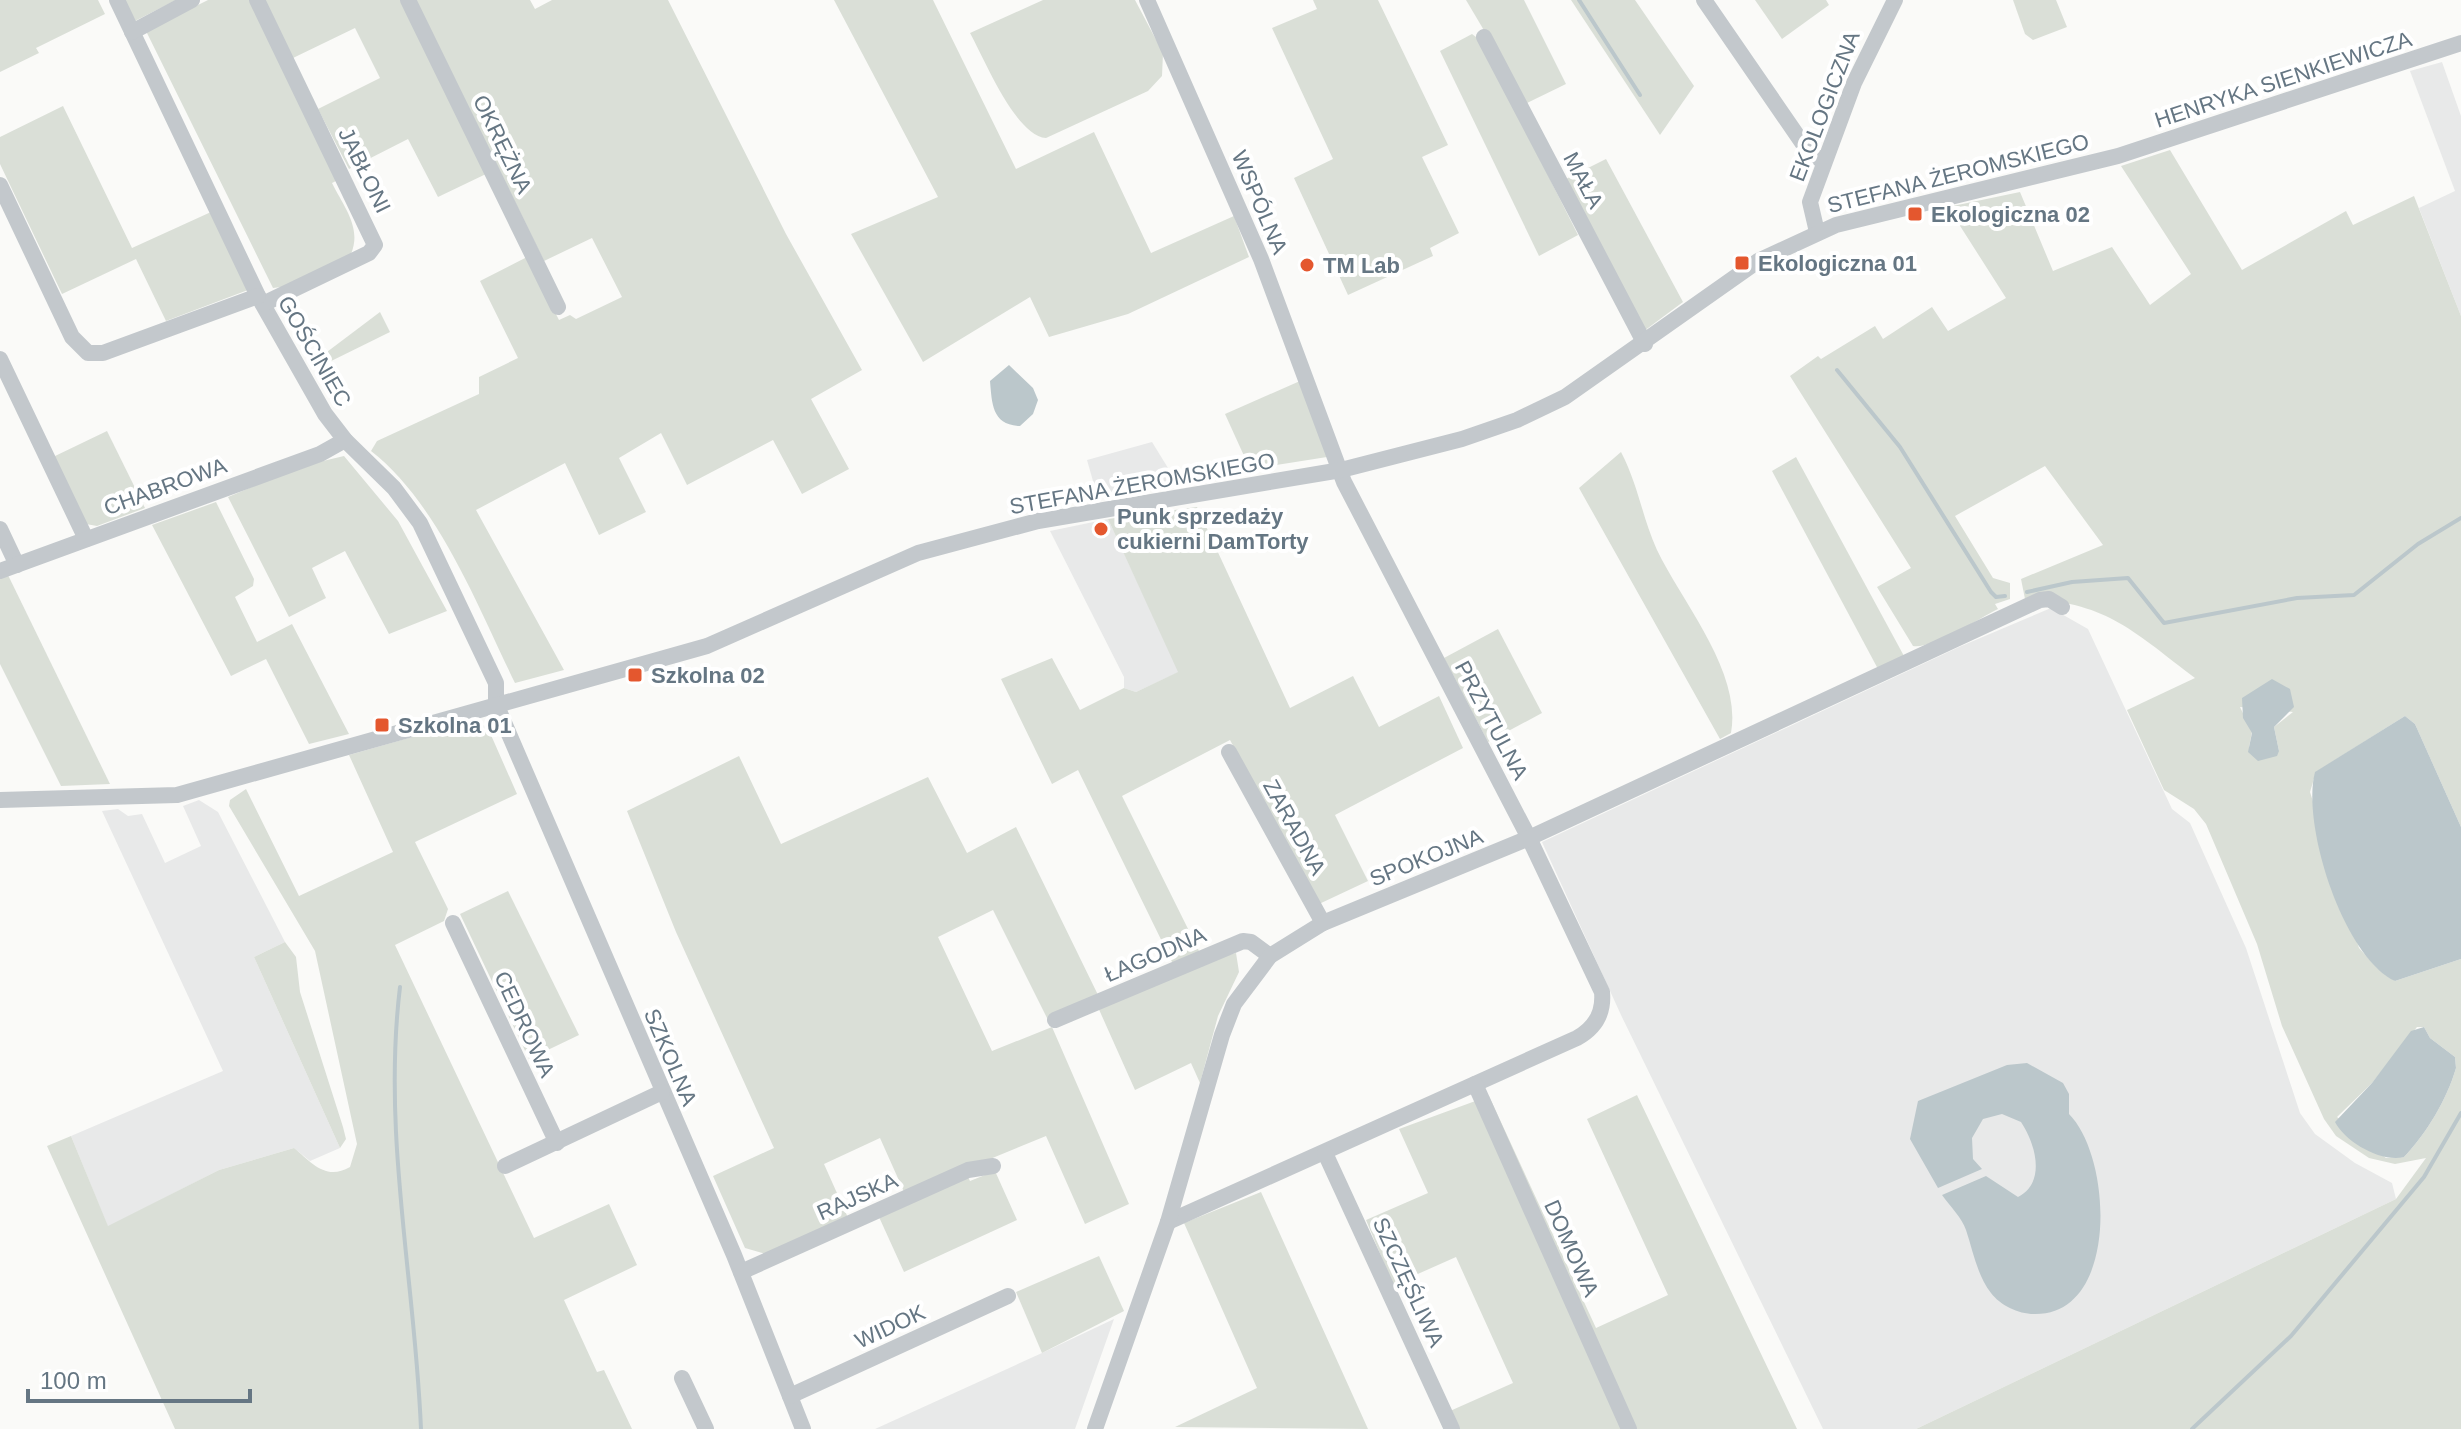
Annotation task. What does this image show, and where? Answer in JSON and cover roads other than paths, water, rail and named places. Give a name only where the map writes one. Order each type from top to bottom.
[{"type":"street","name":"GOŚCINIEC","points":[[117,0],[260,300],[325,414],[345,440],[394,488],[420,523],[496,683],[496,704]]},
{"type":"street","points":[[132,32],[192,0]]},
{"type":"street","name":"JABŁONI","points":[[257,0],[375,245],[369,253],[260,300]]},
{"type":"street","name":"OKRĘŻNA","points":[[408,0],[558,307]]},
{"type":"street","name":"WSPÓLNA","points":[[1147,0],[1261,259],[1341,470]]},
{"type":"street","points":[[1704,0],[1810,154],[1824,161]]},
{"type":"street","name":"EKOLOGICZNA","points":[[1817,232],[1810,202],[1873,38],[1892,1]]},
{"type":"street","name":"MAŁA","points":[[1484,37],[1645,344]]},
{"type":"street","name":"HENRYKA SIENKIEWICZA","points":[[2118,156],[2461,43]]},
{"type":"street","name":"STEFANA ŻEROMSKIEGO","points":[[0,800],[177,795],[707,646],[918,553],[1038,521],[1341,470],[1417,452],[1517,420],[1565,397],[1645,344],[1746,269],[1817,232],[2118,156]]},
{"type":"street","points":[[0,185],[72,337],[88,353],[103,353],[260,300]]},
{"type":"street","points":[[0,359],[86,539]]},
{"type":"street","name":"CHABROWA","points":[[0,571],[320,454],[345,440]]},
{"type":"street","name":"PRZYTULNA","points":[[1341,470],[1529,838],[1602,992],[1601,1013],[1588,1032],[1475,1084]]},
{"type":"street","points":[[0,529],[17,565]]},
{"type":"street","name":"SPOKOJNA","points":[[1095,1429],[1168,1222],[1222,1035],[1234,1004],[1270,956],[1323,923],[1529,838],[2040,600],[2049,599],[2062,607]]},
{"type":"street","name":"SZKOLNA","points":[[496,704],[741,1272],[803,1429]]},
{"type":"street","name":"ZARADNA","points":[[1229,752],[1323,923]]},
{"type":"street","name":"CEDROWA","points":[[453,923],[557,1143]]},
{"type":"street","name":"ŁAGODNA","points":[[1055,1020],[1243,941],[1251,942],[1270,956]]},
{"type":"street","points":[[1168,1222],[1475,1084]]},
{"type":"street","name":"DOMOWA","points":[[1475,1084],[1629,1429]]},
{"type":"street","points":[[505,1166],[662,1092]]},
{"type":"street","name":"SZCZĘŚLIWA","points":[[1325,1153],[1452,1429]]},
{"type":"street","name":"RAJSKA","points":[[741,1272],[968,1170],[993,1166]]},
{"type":"street","name":"WIDOK","points":[[790,1396],[1008,1296]]},
{"type":"street","points":[[682,1378],[706,1429]]},
{"type":"waterway","points":[[1579,0],[1640,95]]},
{"type":"waterway","points":[[1837,370],[1900,447],[1991,592],[1996,597],[2005,596]]},
{"type":"waterway","points":[[2027,592],[2072,582],[2128,578],[2164,623],[2297,598],[2354,595],[2418,544],[2461,518]]},
{"type":"waterway","points":[[400,987],[395,1042],[397,1153],[421,1429]]},
{"type":"waterway","points":[[2192,1429],[2291,1336],[2424,1177],[2461,1113]]},
{"type":"place","name":"Ekologiczna 02","points":[[1915,214]]},
{"type":"place","name":"Ekologiczna 01","points":[[1742,263]]},
{"type":"place","name":"TM Lab","points":[[1307,265]]},
{"type":"place","name":"Punk sprzedaży cukierni DamTorty","points":[[1101,529]]},
{"type":"place","name":"Szkolna 02","points":[[635,675]]},
{"type":"place","name":"Szkolna 01","points":[[382,725]]}]
